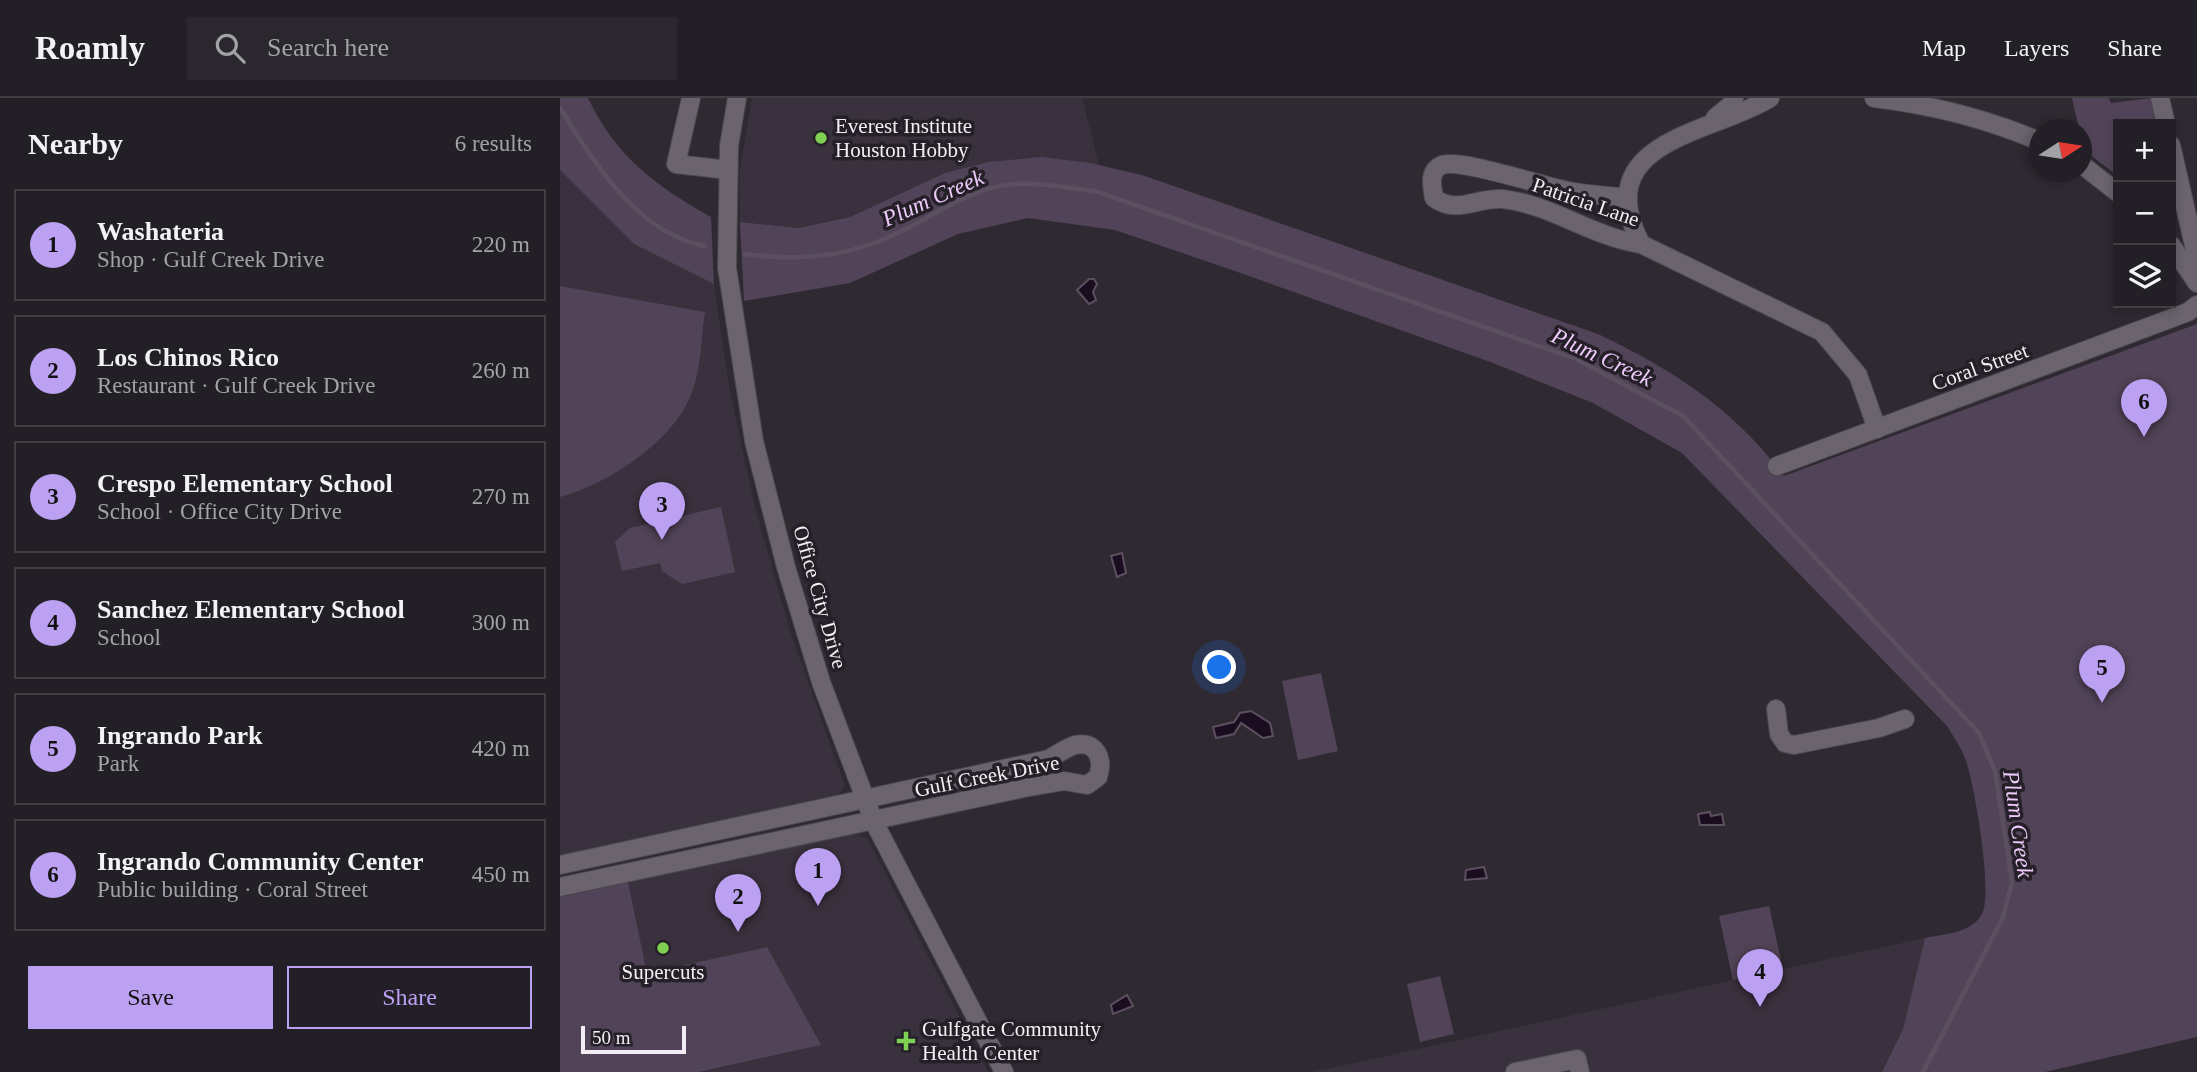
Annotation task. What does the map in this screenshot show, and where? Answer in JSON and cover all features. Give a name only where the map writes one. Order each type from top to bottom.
[{"type":"street","name":"Office City Drive","points":[[737,98],[728,170],[727,268],[754,441],[786,567],[821,682],[874,822],[1004,1072]]},
{"type":"street","points":[[1712,121],[1733,103],[1734,98]]},
{"type":"street","points":[[1641,244],[1630,220],[1628,198],[1635,172],[1656,147],[1712,121],[1745,114],[1770,98]]},
{"type":"street","points":[[1874,98],[1917,101],[1993,121],[2029,137]]},
{"type":"street","points":[[2160,98],[2165,119]]},
{"type":"street","points":[[688,99],[676,164],[728,170]]},
{"type":"street","name":"Patricia Lane","points":[[1628,198],[1574,192],[1465,165],[1444,164],[1435,170],[1431,182],[1434,198],[1446,206],[1469,206],[1499,199],[1541,210],[1618,241],[1641,244],[1822,332],[1858,375],[1877,429]]},
{"type":"street","points":[[2092,173],[2113,189]]},
{"type":"street","points":[[2176,181],[2197,258]]},
{"type":"street","points":[[2176,252],[2197,283]]},
{"type":"street","name":"Coral Street","points":[[1777,466],[2175,317],[2197,305]]},
{"type":"street","points":[[1776,709],[1779,734],[1786,743],[1794,745],[1905,719]]},
{"type":"street","name":"Gulf Creek Drive","points":[[560,866],[1049,759],[1078,744],[1090,746],[1098,752],[1101,761],[1098,777],[1092,783],[1064,780],[560,887]]},
{"type":"street","points":[[1515,1072],[1577,1059],[1580,1072]]},
{"type":"shaded area","points":[[560,98],[588,98],[611,137],[639,168],[673,194],[711,217],[714,284],[634,244],[560,170]]},
{"type":"shaded area","points":[[752,98],[1082,98],[1099,165],[945,173],[850,217],[799,228],[740,222],[740,169]]},
{"type":"shaded area","points":[[2072,98],[2109,98],[2111,103],[2152,98],[2157,119],[2113,119],[2113,172],[2092,156],[2092,119],[2077,119]]},
{"type":"shaded area","points":[[1041,157],[1090,163],[1142,175],[1598,334],[1652,362],[1700,393],[1744,430],[1784,476],[2197,324],[2197,1037],[2045,1072],[1882,1072],[1903,1029],[1925,938],[1949,934],[1972,925],[1982,914],[1985,903],[1982,841],[1963,754],[1947,726],[1682,453],[1593,403],[1493,363],[1115,230],[1028,218],[958,234],[850,283],[744,301],[740,222],[799,228],[850,217],[945,173],[989,162]]},
{"type":"shaded area","points":[[560,170],[634,244],[714,284],[729,386],[754,503],[790,631],[845,786],[837,797],[560,858]]},
{"type":"shaded area","points":[[1089,279],[1094,279],[1097,284],[1093,292],[1096,300],[1089,304],[1077,290]]},
{"type":"shaded area","points":[[560,286],[705,312],[694,388],[681,414],[653,446],[635,460],[597,483],[560,497]]},
{"type":"shaded area","points":[[721,507],[735,572],[682,584],[662,571],[660,563],[622,571],[615,542],[630,528]]},
{"type":"shaded area","points":[[1122,553],[1126,573],[1117,577],[1111,556]]},
{"type":"shaded area","points":[[1321,673],[1338,751],[1298,760],[1282,681]]},
{"type":"shaded area","points":[[1251,711],[1270,723],[1273,736],[1263,738],[1241,723],[1234,734],[1216,738],[1213,727],[1234,722],[1240,713]]},
{"type":"shaded area","points":[[1710,812],[1711,816],[1722,814],[1724,825],[1700,825],[1698,814]]},
{"type":"shaded area","points":[[854,834],[866,838],[873,849],[988,1072],[699,1072],[820,1045],[767,947],[647,973],[628,882]]},
{"type":"shaded area","points":[[1484,867],[1487,878],[1465,880],[1466,870]]},
{"type":"shaded area","points":[[628,882],[647,973],[767,947],[821,1045],[699,1072],[560,1072],[560,897]]},
{"type":"shaded area","points":[[1769,906],[1783,969],[1733,980],[1719,916]]},
{"type":"shaded area","points":[[1925,938],[1903,1029],[1882,1072],[1313,1072]]},
{"type":"shaded area","points":[[1440,976],[1454,1034],[1420,1042],[1407,984]]},
{"type":"shaded area","points":[[1127,995],[1133,1006],[1113,1014],[1111,1005]]},
{"type":"waterway","name":"Plum Creek","points":[[560,108],[603,172],[638,211],[680,238],[705,246]]},
{"type":"waterway","name":"Plum Creek","points":[[745,254],[797,257],[849,251],[882,240],[973,194],[1000,186],[1042,184],[1098,192],[1576,359],[1683,416],[1979,733],[1995,771],[2012,882],[2003,917],[1923,1072]]},
{"type":"place","name":"Everest Institute Houston Hobby","points":[[821,138]]},
{"type":"place","name":"Ingrando Community Center","points":[[2144,437]]},
{"type":"place","name":"Crespo Elementary School","points":[[662,540]]},
{"type":"place","name":"Ingrando Park","points":[[2102,703]]},
{"type":"place","name":"Washateria","points":[[818,906]]},
{"type":"place","name":"Los Chinos Rico","points":[[738,932]]},
{"type":"place","name":"Supercuts","points":[[663,948]]},
{"type":"place","name":"Sanchez Elementary School","points":[[1760,1007]]},
{"type":"place","name":"Gulfgate Community Health Center","points":[[906,1041]]}]
